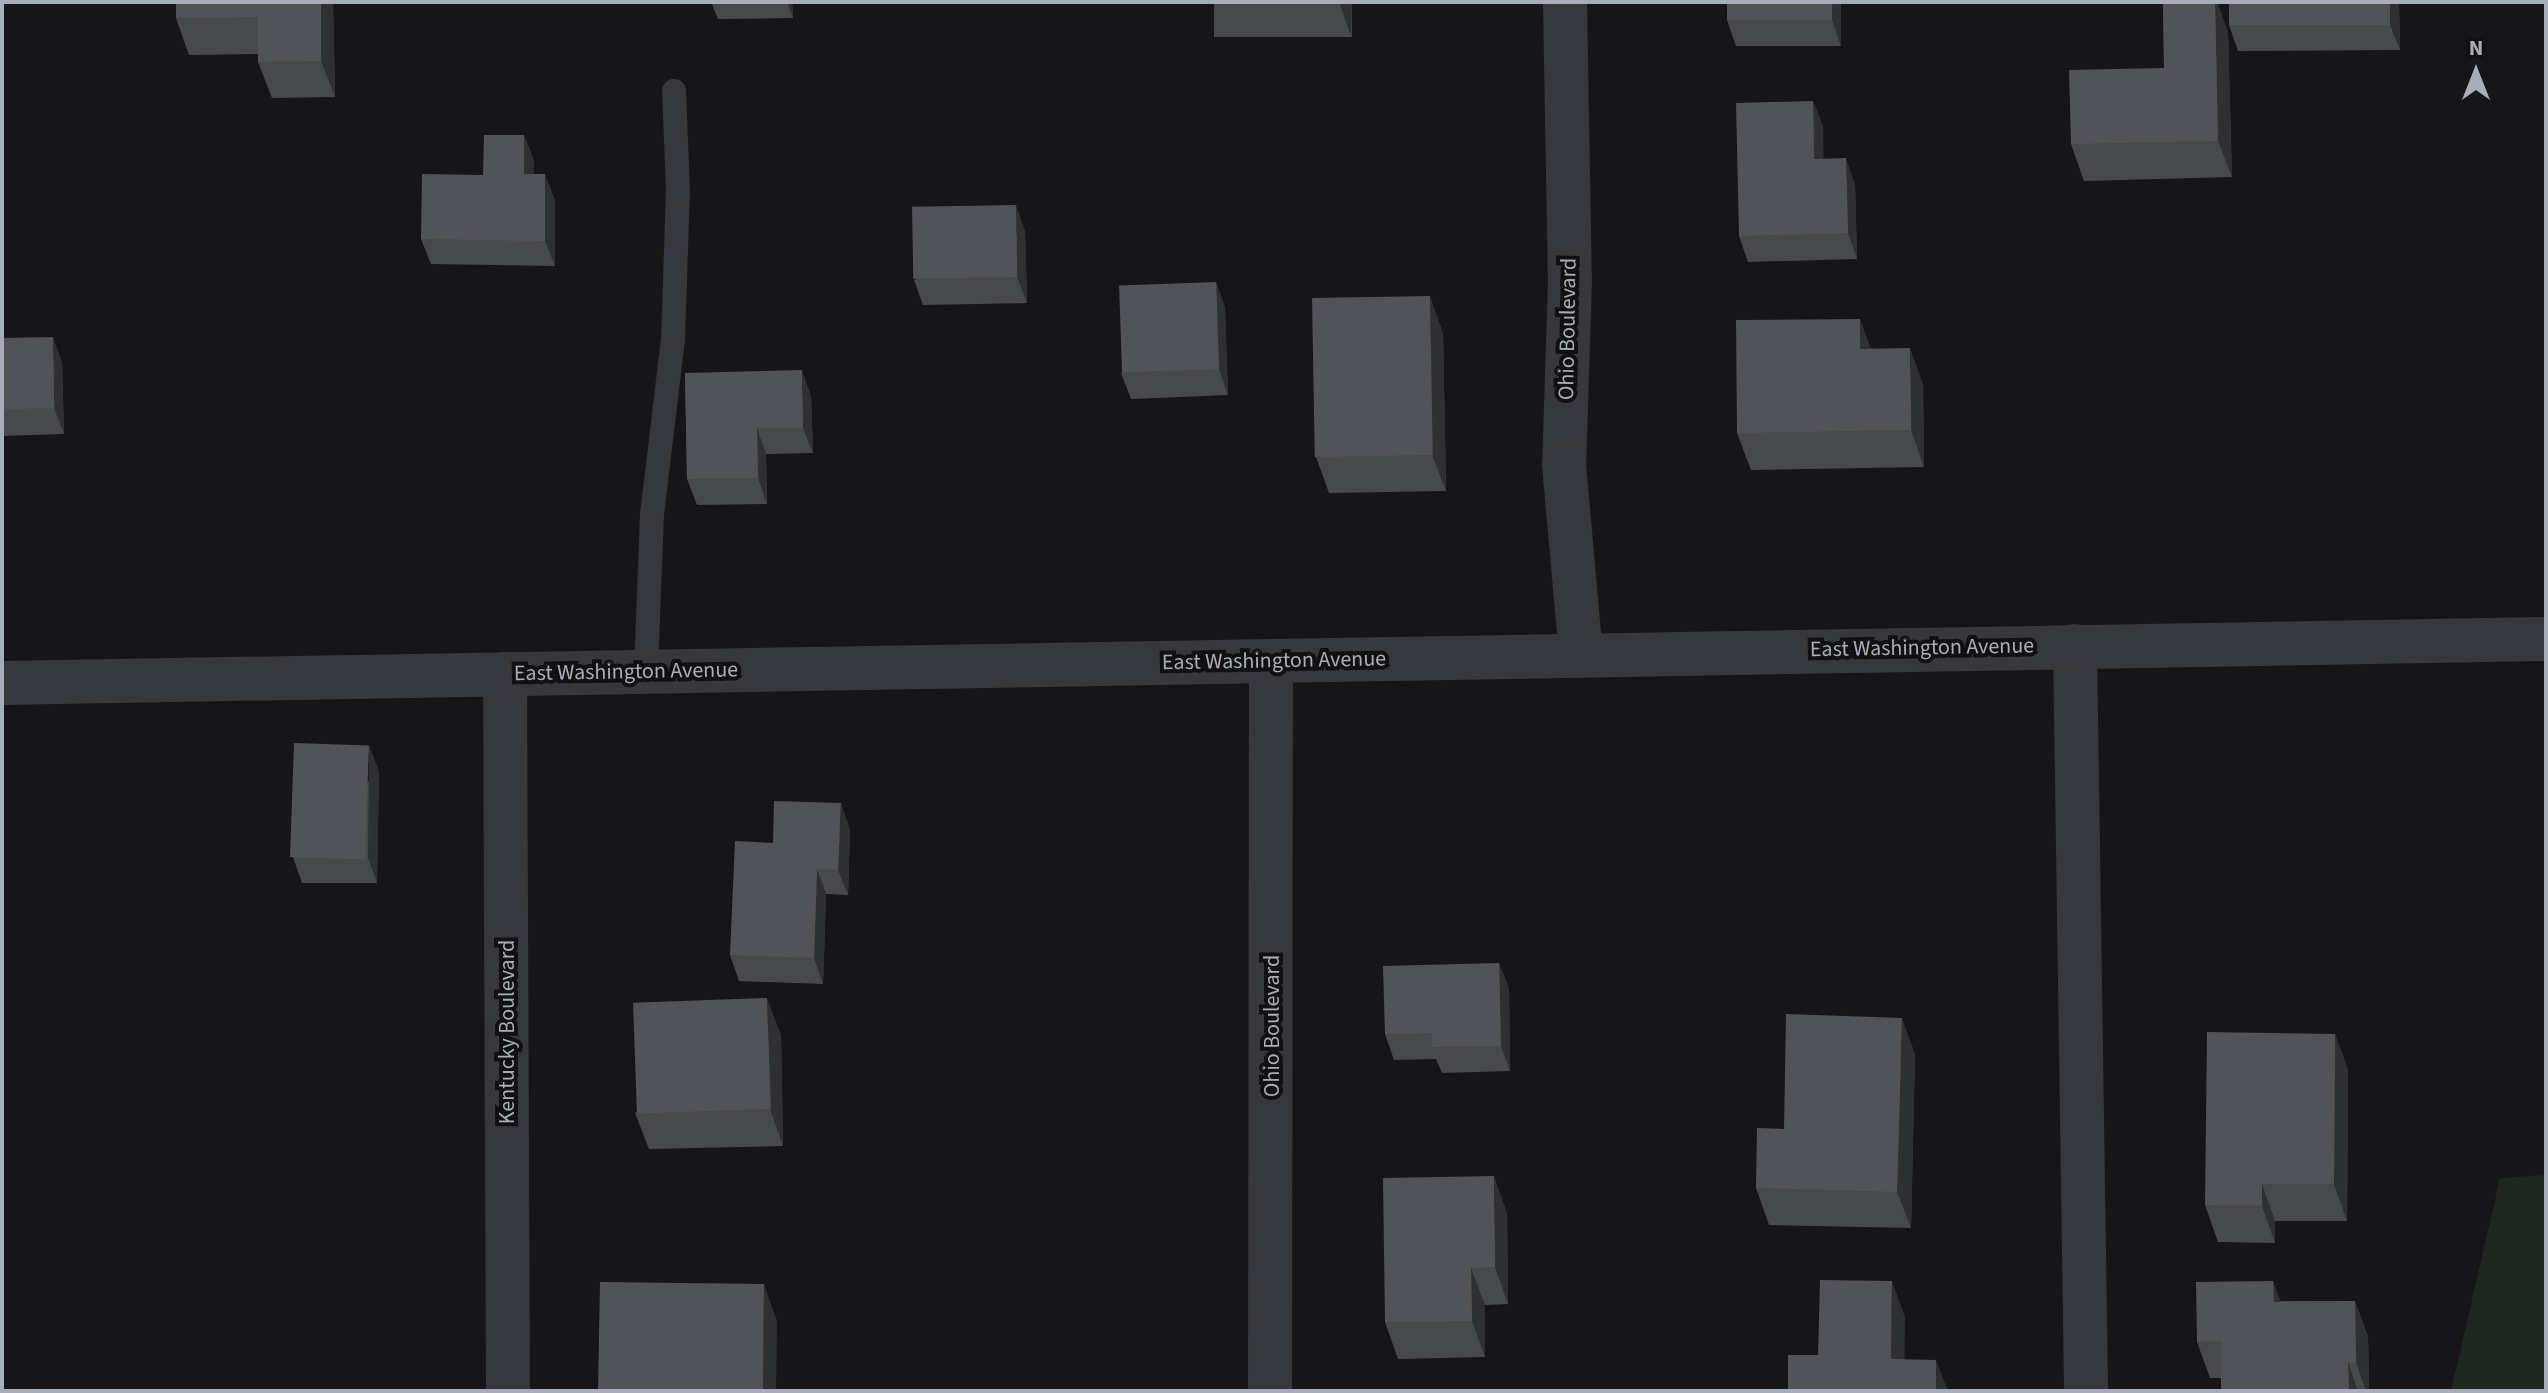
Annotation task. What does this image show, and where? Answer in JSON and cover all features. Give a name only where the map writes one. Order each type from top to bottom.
[{"type":"street","name":"Ohio Boulevard","points":[[1565,2],[1570,279],[1564,465],[1581,655]]},
{"type":"street","name":"East Washington Avenue","points":[[2,683],[2546,639]]},
{"type":"street","points":[[2075,646],[2086,1391]]},
{"type":"street","name":"Ohio Boulevard","points":[[1270,1391],[1271,661]]},
{"type":"street","name":"Kentucky Boulevard","points":[[505,674],[508,1391]]},
{"type":"lane","points":[[646,671],[652,515],[673,340],[678,190],[674,91]]},
{"type":"shaded area","points":[[2546,1175],[2546,1391],[2451,1391],[2500,1178]]},
{"type":"building","points":[[176,2],[321,2],[321,61],[258,62],[258,17],[176,18]]},
{"type":"building","points":[[1727,2],[1832,2],[1832,20],[1727,20]]},
{"type":"building","points":[[2163,2],[2215,2],[2218,141],[2071,144],[2069,70],[2164,68]]},
{"type":"building","points":[[2229,2],[2390,2],[2390,25],[2229,25]]},
{"type":"building","points":[[1813,101],[1814,159],[1846,158],[1848,233],[1739,236],[1736,103]]},
{"type":"building","points":[[484,135],[524,135],[524,174],[545,174],[545,241],[421,239],[422,174],[483,175]]},
{"type":"building","points":[[1016,205],[1017,277],[913,279],[912,207]]},
{"type":"building","points":[[1216,282],[1219,369],[1122,372],[1119,285]]},
{"type":"building","points":[[1430,296],[1433,455],[1315,457],[1312,298]]},
{"type":"building","points":[[1860,319],[1860,349],[1910,348],[1911,430],[1737,433],[1736,320]]},
{"type":"building","points":[[53,337],[54,408],[3,409],[2,338]]},
{"type":"building","points":[[802,370],[803,428],[757,428],[758,478],[687,479],[685,373]]},
{"type":"building","points":[[294,743],[369,746],[365,860],[290,857]]},
{"type":"building","points":[[774,801],[841,803],[838,870],[817,869],[814,958],[730,955],[735,841],[773,843]]},
{"type":"building","points":[[1499,963],[1501,1046],[1432,1047],[1432,1033],[1385,1034],[1383,966]]},
{"type":"building","points":[[767,998],[771,1109],[637,1114],[633,1003]]},
{"type":"building","points":[[1786,1014],[1902,1018],[1897,1192],[1756,1188],[1757,1128],[1784,1129]]},
{"type":"building","points":[[2207,1032],[2335,1034],[2334,1184],[2262,1184],[2262,1206],[2205,1205]]},
{"type":"building","points":[[1494,1176],[1495,1267],[1471,1268],[1472,1321],[1385,1322],[1383,1178]]},
{"type":"building","points":[[1820,1280],[1892,1281],[1891,1359],[1936,1360],[1936,1391],[1788,1391],[1788,1355],[1818,1355]]},
{"type":"building","points":[[2273,1281],[2274,1302],[2355,1301],[2356,1362],[2348,1362],[2349,1391],[2221,1391],[2221,1341],[2197,1342],[2196,1282]]},
{"type":"building","points":[[600,1282],[764,1284],[763,1391],[598,1391]]}]
